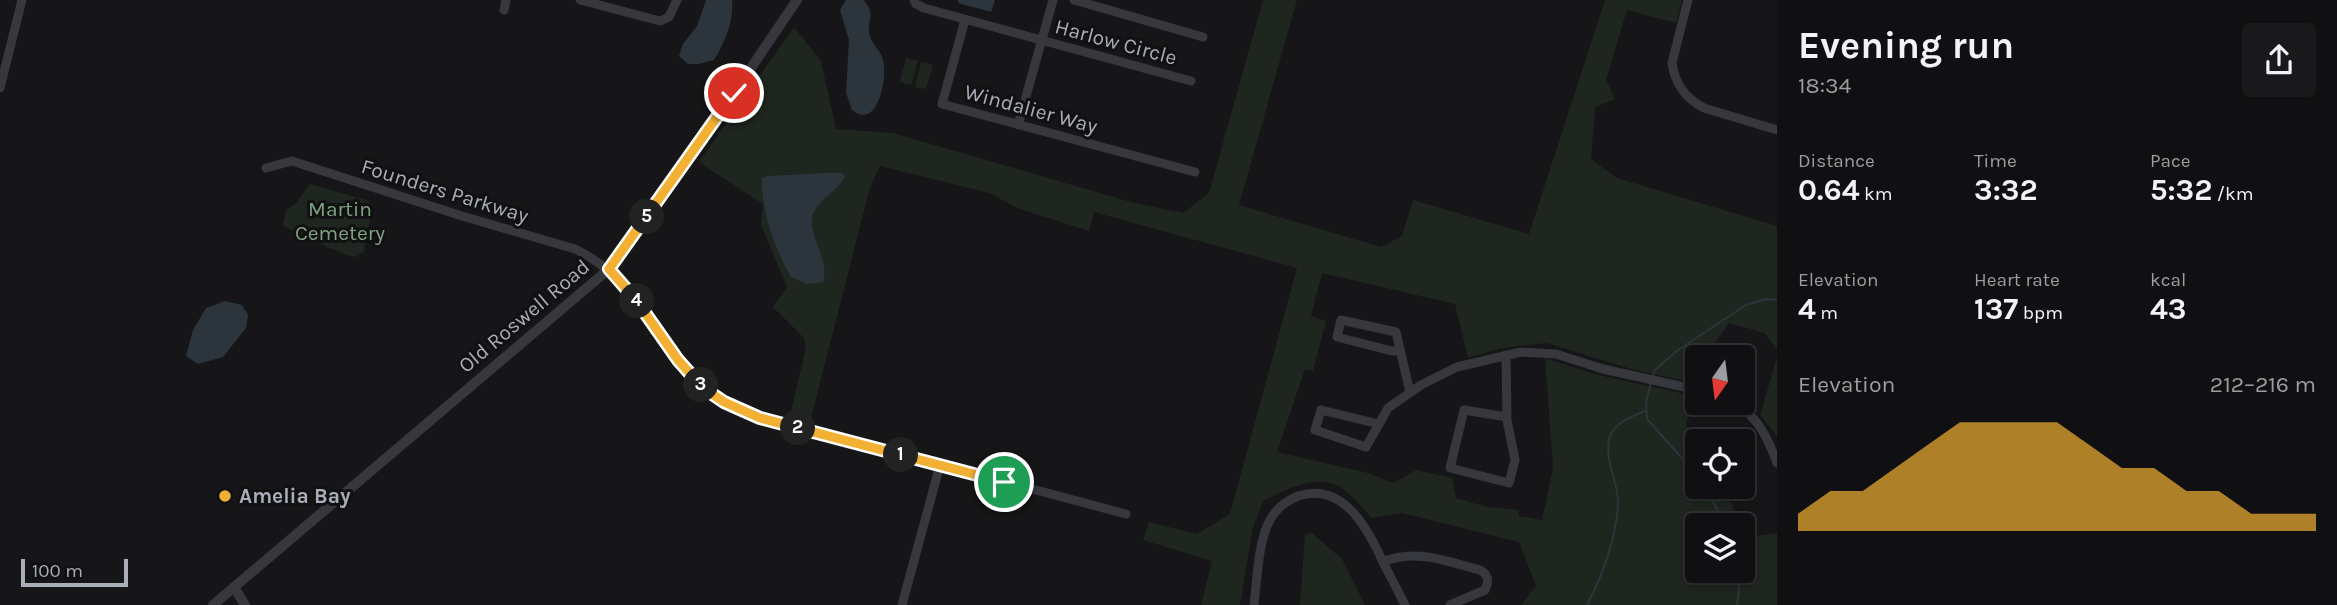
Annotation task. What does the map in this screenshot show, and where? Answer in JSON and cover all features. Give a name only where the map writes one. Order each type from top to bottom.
[{"type":"street","points":[[0,88],[22,0]]},
{"type":"street","points":[[580,0],[660,21],[669,17],[677,0]]},
{"type":"street","name":"Old Roswell Road","points":[[213,605],[609,269],[797,0]]},
{"type":"street","name":"Harlow Circle","points":[[914,0],[919,7],[1191,81]]},
{"type":"street","points":[[1018,125],[1053,0]]},
{"type":"street","name":"Harlow Circle","points":[[1074,0],[1203,37]]},
{"type":"street","points":[[1688,0],[1673,52],[1674,73],[1681,90],[1703,108],[1777,130]]},
{"type":"street","name":"Windalier Way","points":[[965,20],[942,104],[1195,172]]},
{"type":"street","name":"Founders Parkway","points":[[266,168],[292,161],[591,256],[609,269],[636,300],[686,370],[702,387],[724,402],[760,418],[1126,514]]},
{"type":"street","points":[[1400,351],[1337,337],[1341,320],[1395,332],[1400,351],[1410,392]]},
{"type":"street","points":[[1379,424],[1321,410],[1315,430],[1366,447],[1379,424],[1388,408],[1410,392],[1457,367],[1506,355],[1544,352],[1685,387]]},
{"type":"street","points":[[1506,355],[1507,417],[1515,460],[1509,483],[1450,468],[1464,410],[1507,417]]},
{"type":"street","points":[[1749,415],[1765,433],[1777,463]]},
{"type":"street","points":[[902,605],[940,465]]},
{"type":"street","points":[[1254,605],[1265,531],[1269,522],[1281,506],[1302,495],[1316,493],[1342,502],[1365,527],[1405,605]]},
{"type":"street","points":[[1383,562],[1404,555],[1414,555],[1484,572],[1488,580],[1485,590],[1450,605]]},
{"type":"street","points":[[234,587],[245,605]]},
{"type":"green space","points":[[1263,0],[1297,0],[1239,205],[1381,247],[1402,236],[1413,200],[1529,234],[1605,0],[1682,0],[1676,23],[1627,10],[1606,80],[1615,99],[1595,107],[1591,159],[1617,178],[1777,226],[1777,350],[1765,333],[1729,323],[1714,345],[1685,345],[1685,381],[1638,371],[1547,343],[1501,348],[1468,358],[1455,304],[1322,273],[1311,316],[1326,321],[1313,371],[1305,369],[1277,452],[1368,473],[1393,483],[1416,470],[1452,478],[1456,498],[1487,507],[1519,510],[1519,516],[1542,520],[1553,468],[1545,358],[1594,374],[1685,394],[1685,415],[1689,415],[1686,425],[1689,429],[1685,429],[1685,499],[1730,499],[1735,513],[1685,513],[1685,583],[1755,583],[1755,536],[1777,533],[1777,605],[1521,605],[1536,586],[1519,542],[1402,513],[1372,518],[1341,488],[1327,482],[1318,482],[1298,486],[1263,501],[1253,528],[1240,605],[1201,605],[1212,561],[1143,540],[1149,522],[1197,534],[1230,514],[1297,268],[1094,212],[1089,231],[1020,209],[989,193],[880,166],[870,187],[809,426],[789,420],[806,348],[804,338],[773,307],[787,287],[761,225],[763,204],[699,162],[794,27],[821,61],[836,129],[893,133],[1131,202],[1183,213],[1209,193]]},
{"type":"green space","points":[[906,58],[918,61],[911,85],[900,82]]},
{"type":"green space","points":[[921,62],[933,65],[926,89],[915,87]]},
{"type":"green space","name":"Martin Cemetery","points":[[310,184],[369,201],[370,220],[364,252],[355,257],[343,254],[283,226],[286,210],[297,202]]},
{"type":"green space","points":[[1777,357],[1777,436],[1760,415]]},
{"type":"green space","points":[[1312,533],[1342,559],[1365,605],[1300,605],[1305,534]]},
{"type":"shaded area","points":[[706,0],[732,0],[730,23],[714,60],[688,64],[679,56],[683,44],[697,26]]},
{"type":"shaded area","points":[[846,0],[863,0],[867,5],[870,10],[870,36],[883,60],[884,78],[879,99],[875,108],[861,115],[852,110],[846,93],[849,40],[840,10]]},
{"type":"shaded area","points":[[958,0],[995,0],[991,12],[958,3]]},
{"type":"shaded area","points":[[841,173],[845,176],[814,212],[813,233],[822,257],[824,273],[823,282],[807,284],[791,277],[780,255],[770,230],[762,178]]},
{"type":"shaded area","points":[[225,301],[242,305],[248,315],[246,328],[223,357],[198,364],[186,356],[193,330],[206,308]]},
{"type":"waterway","points":[[1652,378],[1655,370],[1678,350],[1746,305],[1766,299],[1777,300]]},
{"type":"waterway","points":[[1651,383],[1646,402],[1647,419],[1685,461]]},
{"type":"waterway","points":[[1587,605],[1608,554],[1617,514],[1617,494],[1608,453],[1610,436],[1620,424],[1645,411]]},
{"type":"waterway","points":[[1711,499],[1719,513]]},
{"type":"waterway","points":[[1737,605],[1739,583]]},
{"type":"place","name":"Amelia Bay","points":[[225,496]]},
{"type":"route","points":[[734,93],[609,269],[636,300],[686,370],[702,387],[740,411],[1004,482]]}]
